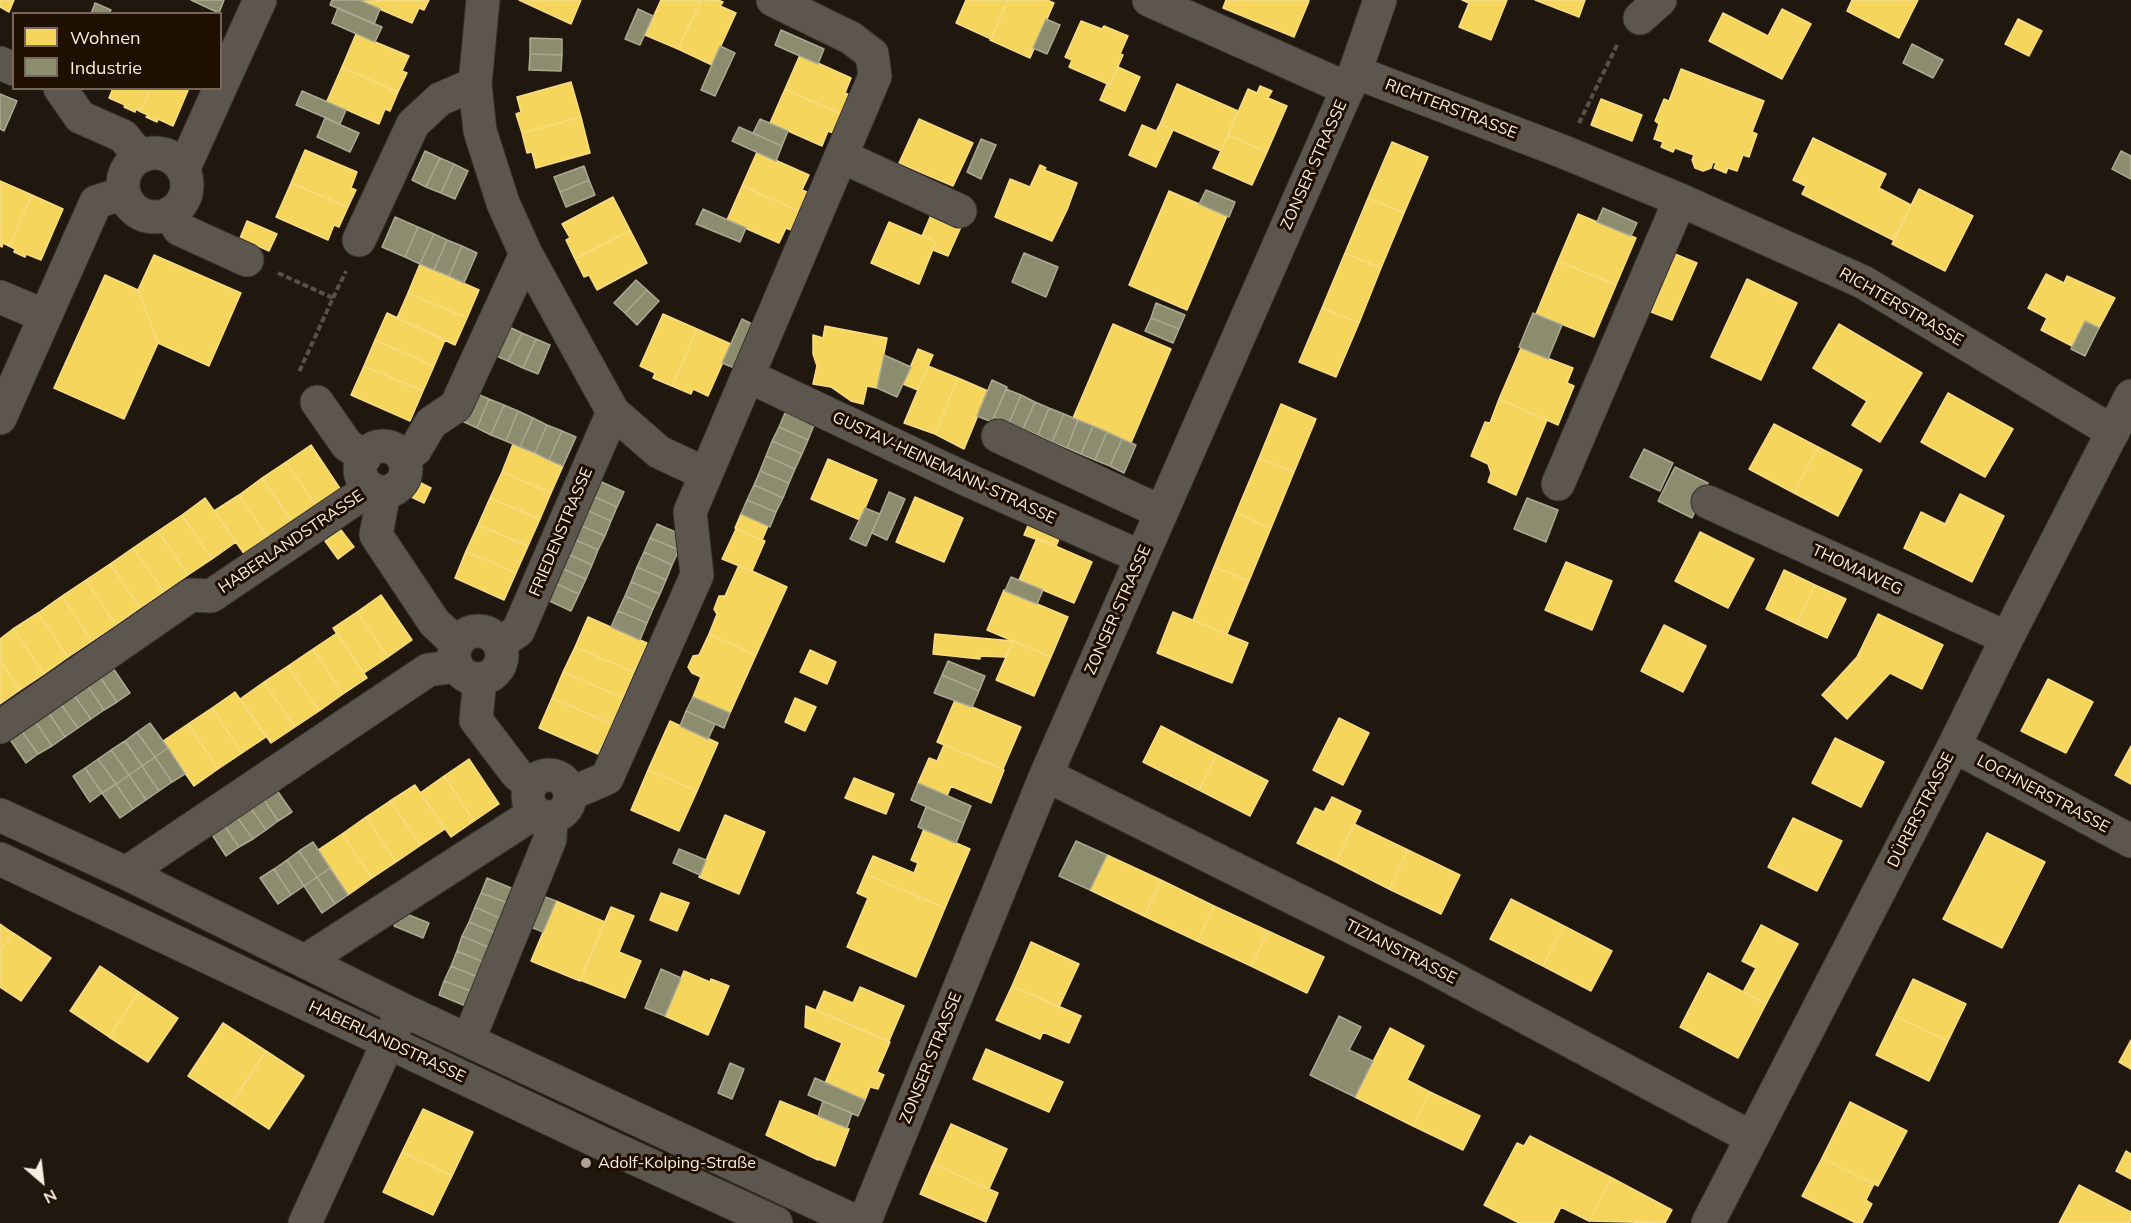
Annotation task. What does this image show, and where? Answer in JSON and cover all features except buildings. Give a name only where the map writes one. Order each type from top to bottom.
[{"type":"street","points":[[222,83],[259,0]]},
{"type":"street","points":[[483,0],[475,84],[480,131],[503,203],[526,254],[613,412],[659,452],[706,474]]},
{"type":"street","points":[[305,962],[547,802],[607,778],[697,576],[690,512],[875,76],[872,54],[852,38],[773,0]]},
{"type":"street","name":"RICHTERSTRASSE","points":[[1149,0],[1352,80],[1564,152],[1680,200],[1863,282],[2113,432]]},
{"type":"street","name":"ZONSER STRASSE","points":[[864,1223],[1046,775],[1352,80],[1380,0]]},
{"type":"street","points":[[359,240],[413,124],[440,99],[475,84]]},
{"type":"street","points":[[61,90],[80,117],[123,136],[140,157]]},
{"type":"street","points":[[183,170],[219,90]]},
{"type":"street","points":[[159,153],[169,156],[183,170],[186,189],[183,199],[170,213],[160,216],[142,214],[133,209],[124,193],[125,172],[140,157],[159,153]]},
{"type":"street","points":[[841,156],[960,210]]},
{"type":"street","points":[[0,418],[96,202],[124,193]]},
{"type":"street","points":[[1558,484],[1680,200]]},
{"type":"street","points":[[170,213],[179,229],[247,260]]},
{"type":"street","points":[[403,458],[415,450],[431,423],[456,406],[526,254]]},
{"type":"street","points":[[0,297],[45,316]]},
{"type":"street","name":"GUSTAV-HEINEMANN-STRASSE","points":[[748,376],[970,482],[1141,557]]},
{"type":"street","name":"DÜRERSTRASSE","points":[[1708,1223],[2131,396]]},
{"type":"street","points":[[317,402],[348,445],[364,457]]},
{"type":"street","name":"FRIEDENSTRASSE","points":[[465,663],[494,672],[500,666],[502,651],[499,644],[519,631],[613,412]]},
{"type":"street","points":[[998,436],[1161,513]]},
{"type":"street","points":[[376,448],[392,448],[403,458],[406,466],[403,481],[398,487],[377,490],[362,477],[361,463],[364,457],[376,448]]},
{"type":"street","points":[[377,490],[376,535],[434,622],[465,663],[476,720],[517,774],[547,802],[550,839],[469,1039]]},
{"type":"street","name":"HABERLANDSTRASSE","points":[[0,727],[191,595],[211,596],[377,490]]},
{"type":"street","name":"THOMAWEG","points":[[1708,502],[2007,638]]},
{"type":"street","points":[[126,873],[428,670],[465,663]]},
{"type":"street","name":"LOCHNERSTRASSE","points":[[1954,746],[2131,842]]},
{"type":"street","name":"TIZIANSTRASSE","points":[[1046,775],[1424,963],[1752,1138]]},
{"type":"street","points":[[0,815],[126,873],[403,1010],[859,1223]]},
{"type":"street","name":"HABERLANDSTRASSE","points":[[0,859],[606,1146],[776,1223]]},
{"type":"street","points":[[305,1223],[403,1010]]},
{"type":"path","points":[[1564,152],[1629,21],[1650,9]]},
{"type":"path","points":[[247,260],[333,298],[297,373],[317,402]]},
{"type":"place","name":"Adolf-Kolping-Straße","points":[[586,1163]]}]
